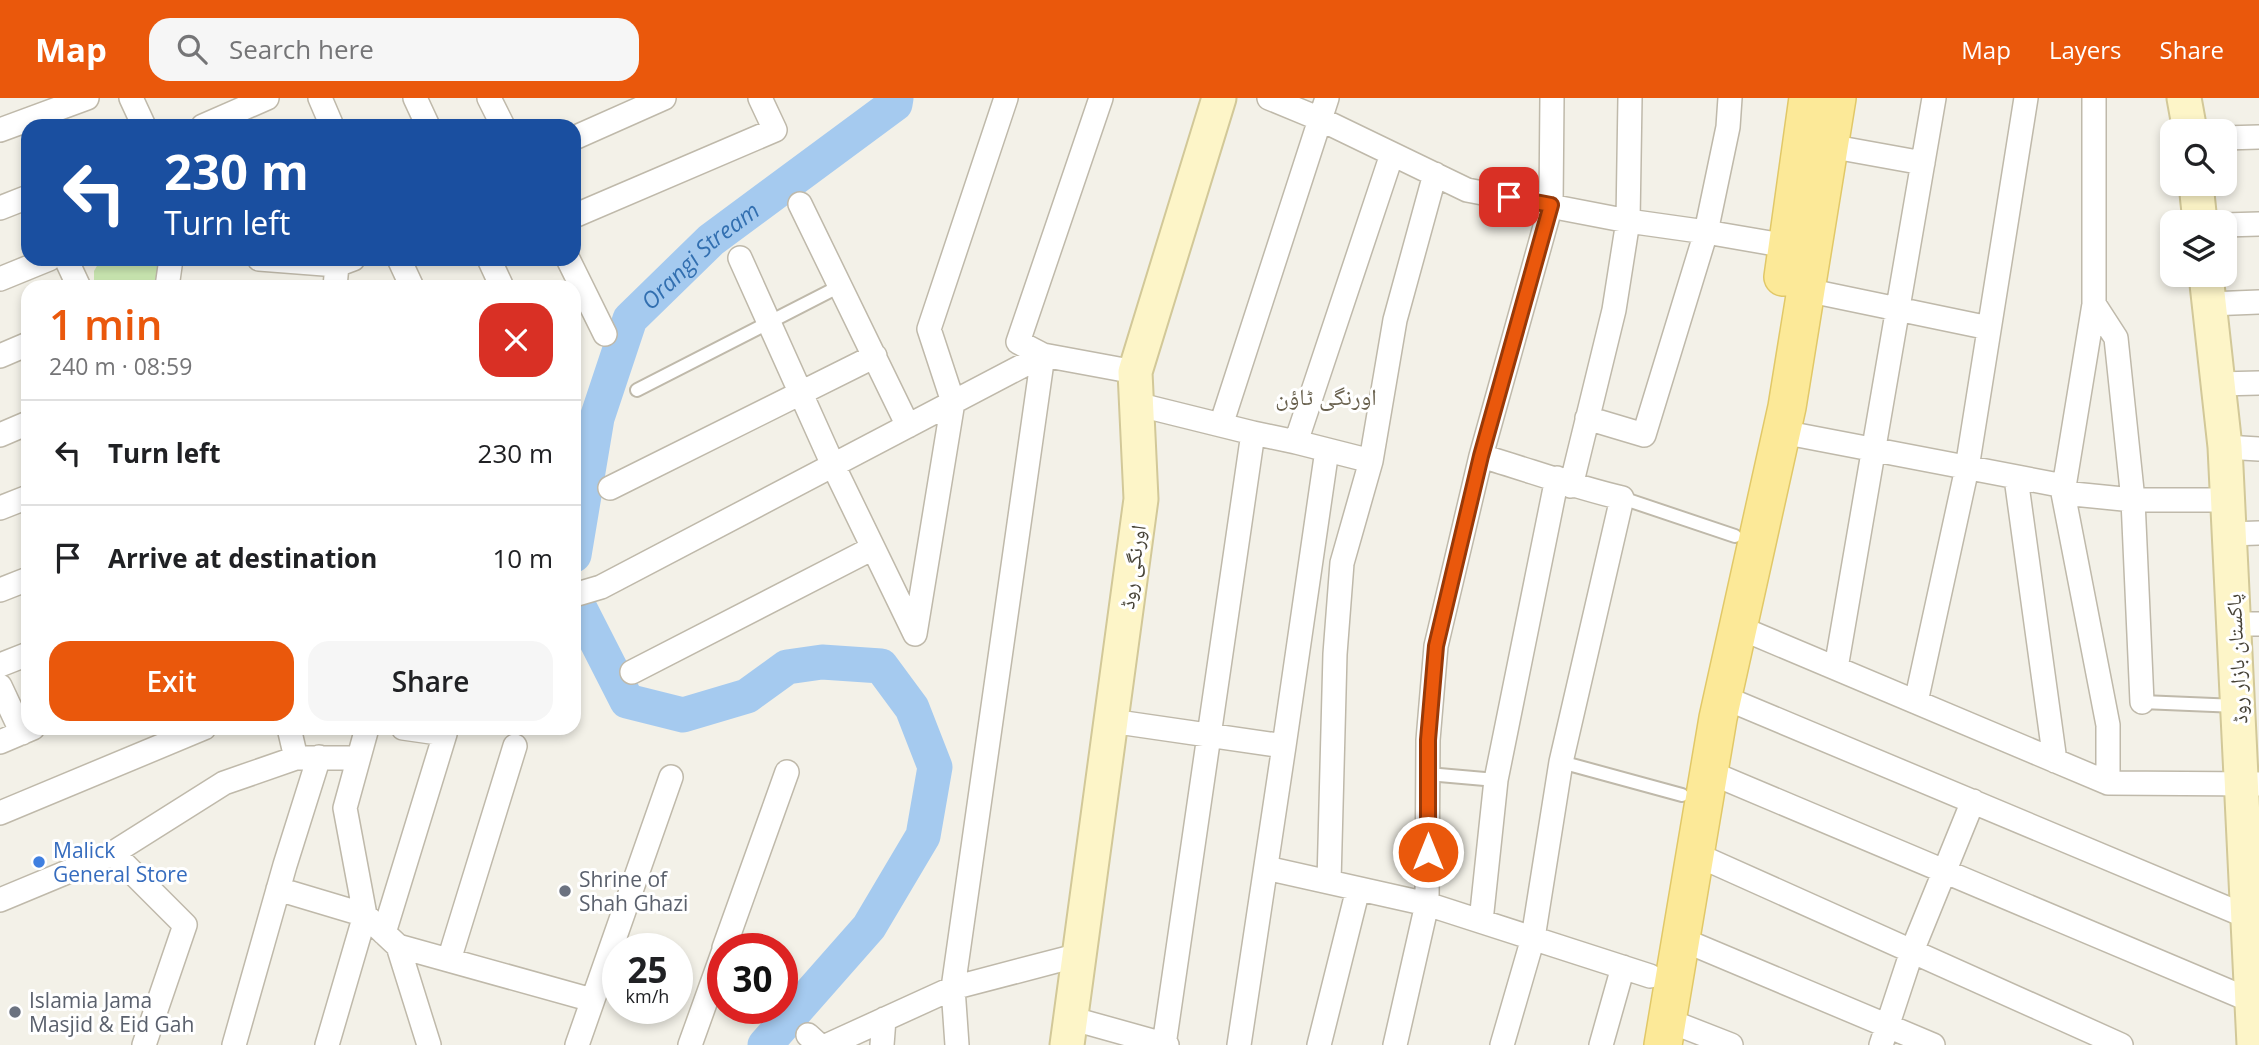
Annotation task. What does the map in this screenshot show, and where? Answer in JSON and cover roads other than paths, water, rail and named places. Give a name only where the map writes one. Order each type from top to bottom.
[{"type":"main road","points":[[1665,1032],[1695,854],[1696,783],[1735,536],[1772,357],[1808,98]]},
{"type":"main road","points":[[1639,1045],[1637,971],[1723,697],[1782,432],[1837,98]]},
{"type":"street","points":[[30,119],[88,98]]},
{"type":"street","points":[[131,98],[141,119]]},
{"type":"street","points":[[219,119],[267,98]]},
{"type":"street","points":[[320,98],[329,119]]},
{"type":"street","points":[[415,98],[425,119]]},
{"type":"street","points":[[489,98],[500,119]]},
{"type":"street","points":[[581,135],[664,98]]},
{"type":"street","points":[[581,213],[775,130],[760,98]]},
{"type":"street","points":[[740,258],[833,465],[915,634],[953,402],[929,329],[1006,98]]},
{"type":"street","points":[[1101,98],[1018,342],[1043,355],[1135,388],[1220,425],[1371,461]]},
{"type":"street","name":"اورنگی روڈ","points":[[1069,1031],[1141,499],[1135,388],[1219,98]]},
{"type":"street","points":[[1269,98],[1323,109],[1392,154],[1467,190],[1628,221],[1787,246]]},
{"type":"street","points":[[1395,1045],[1427,904],[1428,740],[1436,646],[1481,456],[1551,205],[1552,98]]},
{"type":"street","points":[[1481,921],[1496,780],[1564,482],[1587,418],[1614,310],[1628,221],[1630,98]]},
{"type":"street","points":[[1587,418],[1644,435],[1706,232],[1728,127],[1730,98]]},
{"type":"street","points":[[1836,668],[1934,98]]},
{"type":"street","points":[[1916,702],[1967,468],[2026,98]]},
{"type":"street","points":[[2094,98],[2094,304],[2064,489],[2108,725],[2108,783]]},
{"type":"street","points":[[2184,98],[2188,119]]},
{"type":"street","points":[[1220,425],[1323,109]]},
{"type":"street","points":[[0,130],[21,122]]},
{"type":"street","points":[[2237,138],[2259,137]]},
{"type":"street","points":[[1829,146],[1923,163]]},
{"type":"street","points":[[1296,442],[1392,154]]},
{"type":"street","points":[[1329,882],[1335,654],[1342,563],[1371,461],[1395,320],[1435,174]]},
{"type":"street","points":[[0,208],[21,200]]},
{"type":"street","points":[[800,204],[908,426]]},
{"type":"street","points":[[2237,225],[2259,224]]},
{"type":"street","points":[[0,279],[32,266]]},
{"type":"street","points":[[312,266],[342,270]]},
{"type":"street","points":[[581,285],[605,334]]},
{"type":"street","points":[[2208,289],[2259,302]]},
{"type":"street","name":"پاکستان بازار روڈ","points":[[2208,289],[2228,500],[2244,534],[2252,868],[2248,916],[2255,960],[2252,1001],[2255,1042]]},
{"type":"street","points":[[1806,290],[1989,328]]},
{"type":"street","points":[[2094,304],[2116,338],[2133,500],[2142,702]]},
{"type":"street","points":[[0,356],[21,347]]},
{"type":"street","points":[[581,593],[601,587],[1043,355]]},
{"type":"street","points":[[957,1045],[953,988],[1043,355]]},
{"type":"street","points":[[610,488],[874,356]]},
{"type":"street","points":[[2218,384],[2259,383]]},
{"type":"street","points":[[0,435],[21,427]]},
{"type":"street","points":[[1782,432],[2064,489],[2133,500],[2228,500]]},
{"type":"street","points":[[1069,1031],[1165,1045],[1254,433]]},
{"type":"street","points":[[2225,447],[2259,449]]},
{"type":"street","points":[[1239,1045],[1327,450]]},
{"type":"street","points":[[1481,456],[1622,498],[1561,762],[1533,938],[1502,1045]]},
{"type":"street","points":[[2016,478],[2055,761]]},
{"type":"street","points":[[0,509],[21,500]]},
{"type":"street","points":[[632,672],[873,548]]},
{"type":"street","points":[[0,590],[21,582]]},
{"type":"street","points":[[1738,627],[2108,783],[2250,784]]},
{"type":"street","points":[[0,665],[21,657]]},
{"type":"street","points":[[0,686],[21,719]]},
{"type":"street","points":[[1723,697],[2248,916]]},
{"type":"street","points":[[1111,721],[1284,746]]},
{"type":"street","points":[[0,742],[21,733]]},
{"type":"street","points":[[0,813],[187,735]]},
{"type":"street","points":[[234,1045],[278,889],[307,757],[293,735]]},
{"type":"street","points":[[327,1045],[365,915],[345,808],[365,735]]},
{"type":"street","points":[[429,1045],[391,940],[445,735]]},
{"type":"street","points":[[449,960],[514,746]]},
{"type":"street","points":[[0,900],[113,853],[224,783],[307,757],[358,758]]},
{"type":"street","points":[[730,933],[787,772]]},
{"type":"street","points":[[577,1045],[671,777]]},
{"type":"street","points":[[1696,783],[1945,871],[2252,1001]]},
{"type":"street","points":[[1884,1035],[1912,951],[1973,801]]},
{"type":"street","points":[[113,853],[185,925],[144,1045]]},
{"type":"street","points":[[1695,854],[2121,1045]]},
{"type":"street","points":[[1266,867],[1427,904],[1637,971],[1601,1045]]},
{"type":"street","points":[[1319,1045],[1358,888]]},
{"type":"street","points":[[278,889],[365,915],[391,940],[449,960],[592,1000]]},
{"type":"street","points":[[1681,939],[1884,1035],[1933,1045]]},
{"type":"street","points":[[818,1042],[884,1019],[953,988],[1079,955]]},
{"type":"street","points":[[690,1045],[707,998]]},
{"type":"street","points":[[882,1045],[884,1019]]},
{"type":"street","points":[[1665,1032],[1731,1045]]},
{"type":"lane","points":[[637,390],[840,286]]},
{"type":"lane","points":[[1622,498],[1735,536]]},
{"type":"lane","points":[[2142,702],[2248,706]]},
{"type":"lane","points":[[1561,762],[1696,783]]},
{"type":"lane","points":[[1428,774],[1496,780]]},
{"type":"waterway","name":"Orangi Stream","points":[[581,513],[597,418],[630,319],[711,240],[895,104],[896,98]]},
{"type":"waterway","name":"Orangi Stream","points":[[581,611],[627,701],[683,715],[747,696],[787,667],[822,662],[881,666],[912,708],[935,767],[923,836],[869,927],[765,1045]]},
{"type":"place","name":"Malick General Store","points":[[39,862]]},
{"type":"place","name":"Shrine of Shah Ghazi","points":[[565,891]]},
{"type":"place","name":"Islamia Jama Masjid & Eid Gah","points":[[15,1012]]},
{"type":"district","name":"اورنگی ٹاؤن","points":[[1326,396]]}]
